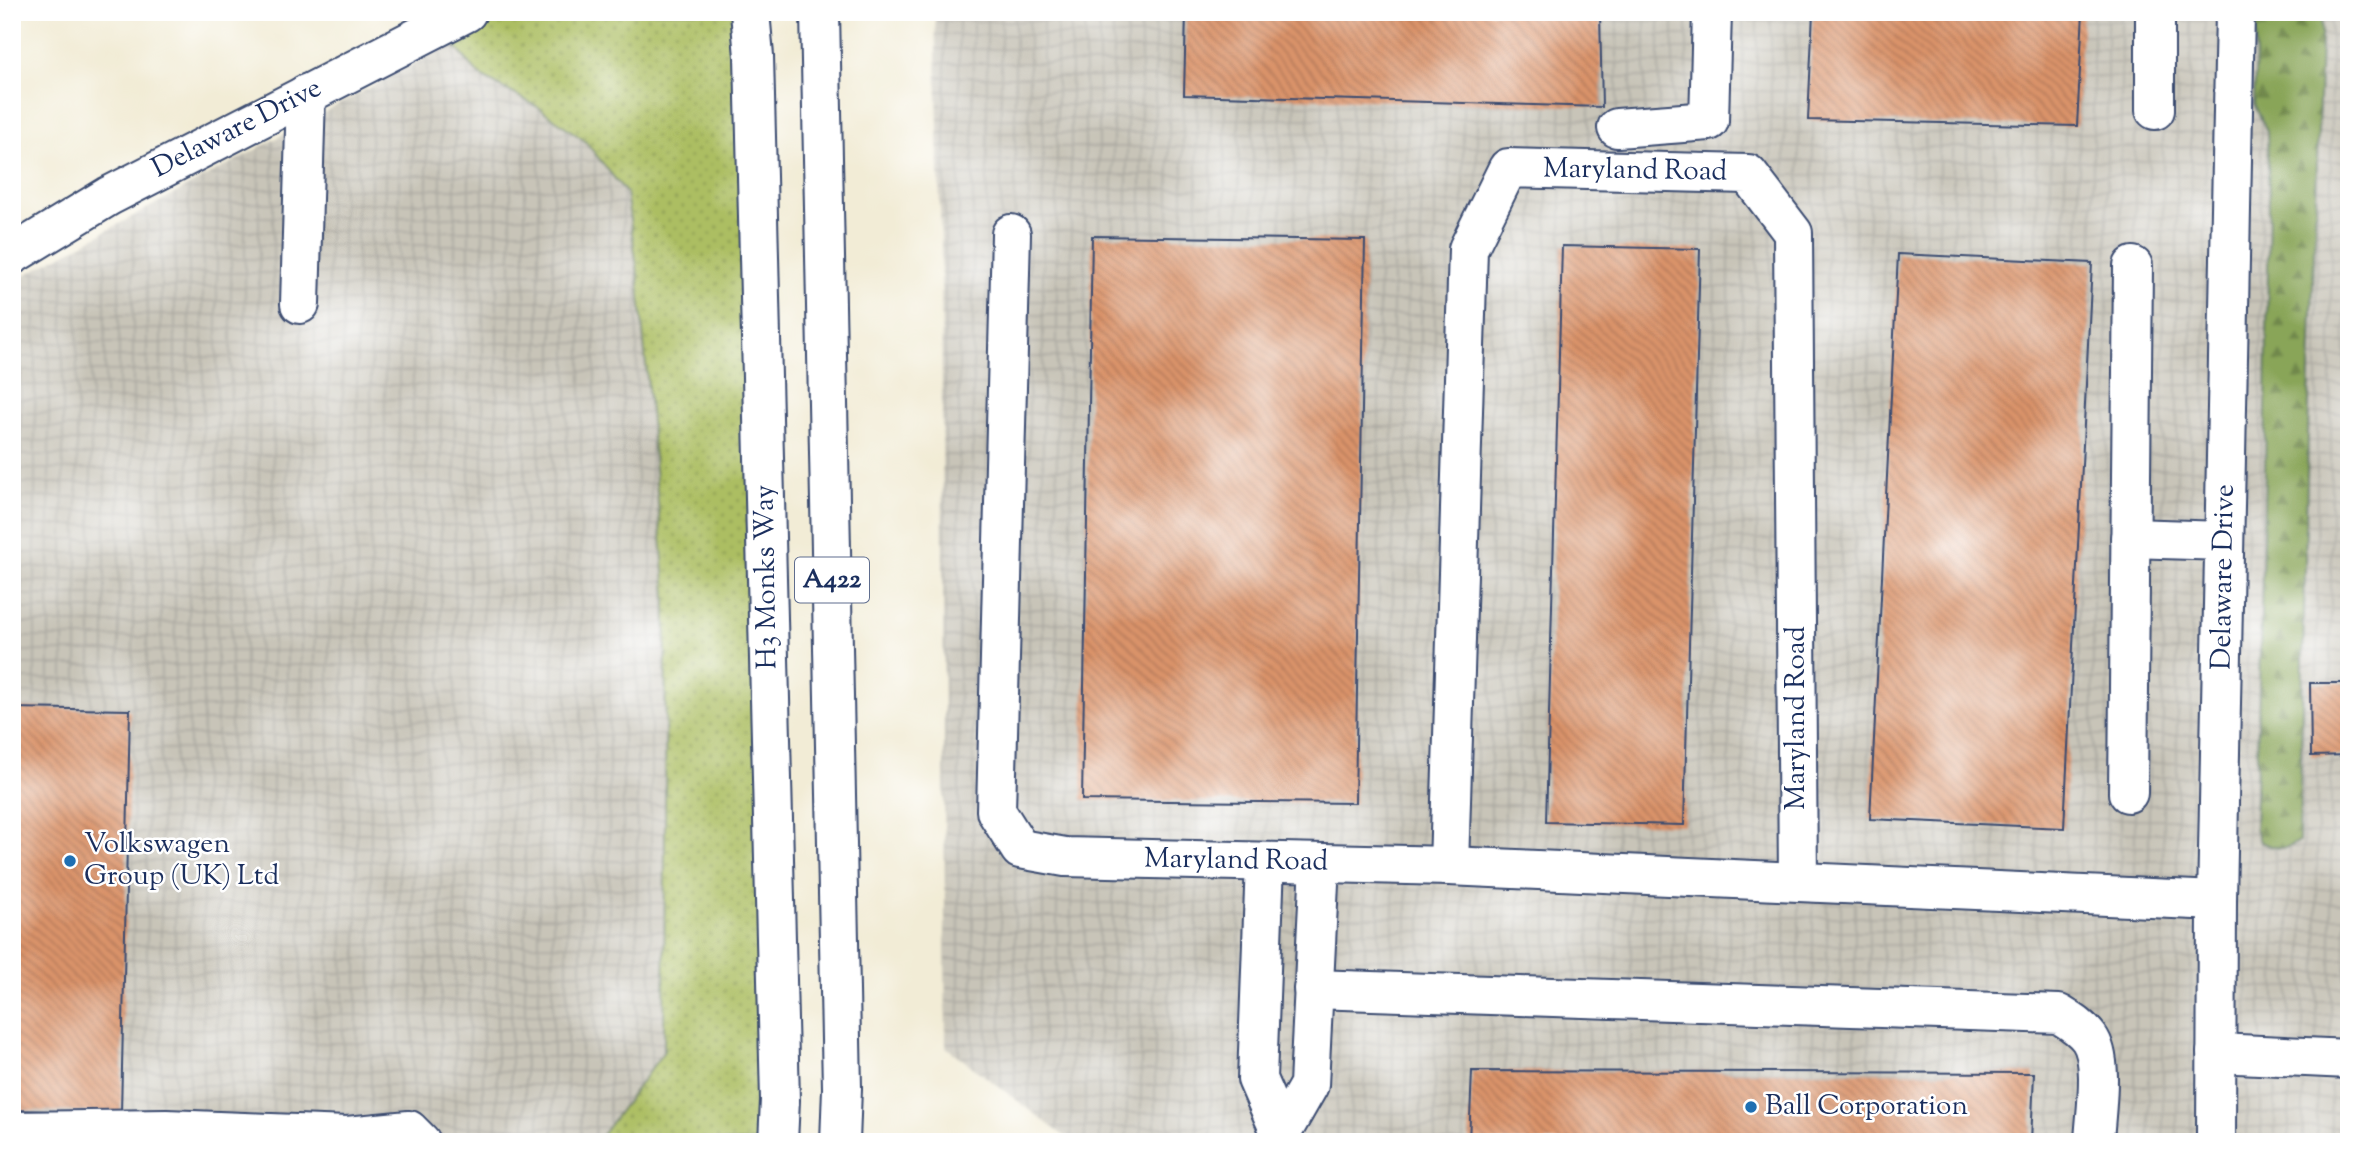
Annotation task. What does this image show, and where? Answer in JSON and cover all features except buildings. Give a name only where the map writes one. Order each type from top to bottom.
[{"type":"street","name":"Delaware Drive","points":[[12,255],[109,196],[467,12]]},
{"type":"street","name":"H3 Monks Way","points":[[750,12],[754,56],[780,1100],[778,1142]]},
{"type":"street","points":[[1617,128],[1709,121],[1712,12]]},
{"type":"street","points":[[2155,12],[2155,110]]},
{"type":"street","name":"Delaware Drive","points":[[2216,1142],[2217,901],[2235,12]]},
{"type":"street","name":"A422","points":[[820,16],[842,1088],[840,1142]]},
{"type":"street","points":[[300,304],[306,93]]},
{"type":"street","name":"Maryland Road","points":[[1449,866],[1468,249],[1508,168],[1748,174],[1793,233],[1798,881]]},
{"type":"street","name":"Maryland Road","points":[[1011,234],[996,811],[1020,849],[1065,857],[1449,866],[2217,901]]},
{"type":"street","points":[[2128,793],[2133,266]]},
{"type":"street","points":[[2130,538],[2224,541]]},
{"type":"street","points":[[1265,862],[1257,1079],[1281,1138]]},
{"type":"street","points":[[1281,1138],[1309,1085],[1320,863]]},
{"type":"street","points":[[1313,989],[2059,1014],[2077,1025],[2091,1040],[2098,1063],[2094,1142]]},
{"type":"street","points":[[2216,1053],[2349,1059]]},
{"type":"street","points":[[12,1131],[166,1129],[346,1136],[409,1130],[421,1142]]},
{"type":"shaded area","points":[[935,12],[2349,12],[2349,1142],[1072,1142],[946,1047],[941,247]]},
{"type":"shaded area","points":[[452,43],[479,75],[538,107],[585,141],[626,193],[638,274],[666,595],[664,1051],[597,1142],[12,1142],[12,282]]},
{"type":"green space","points":[[467,12],[751,12],[778,1142],[597,1142],[664,1051],[666,595],[638,274],[626,193],[585,141],[538,107],[479,75],[438,26]]},
{"type":"green space","points":[[2257,12],[2322,12],[2308,434],[2299,841],[2289,847],[2280,848],[2260,842],[2255,829],[2269,197],[2267,131],[2254,104]]},
{"type":"place","name":"Volkswagen Group (UK) Ltd","points":[[70,861]]},
{"type":"place","name":"Ball Corporation","points":[[1751,1107]]}]
